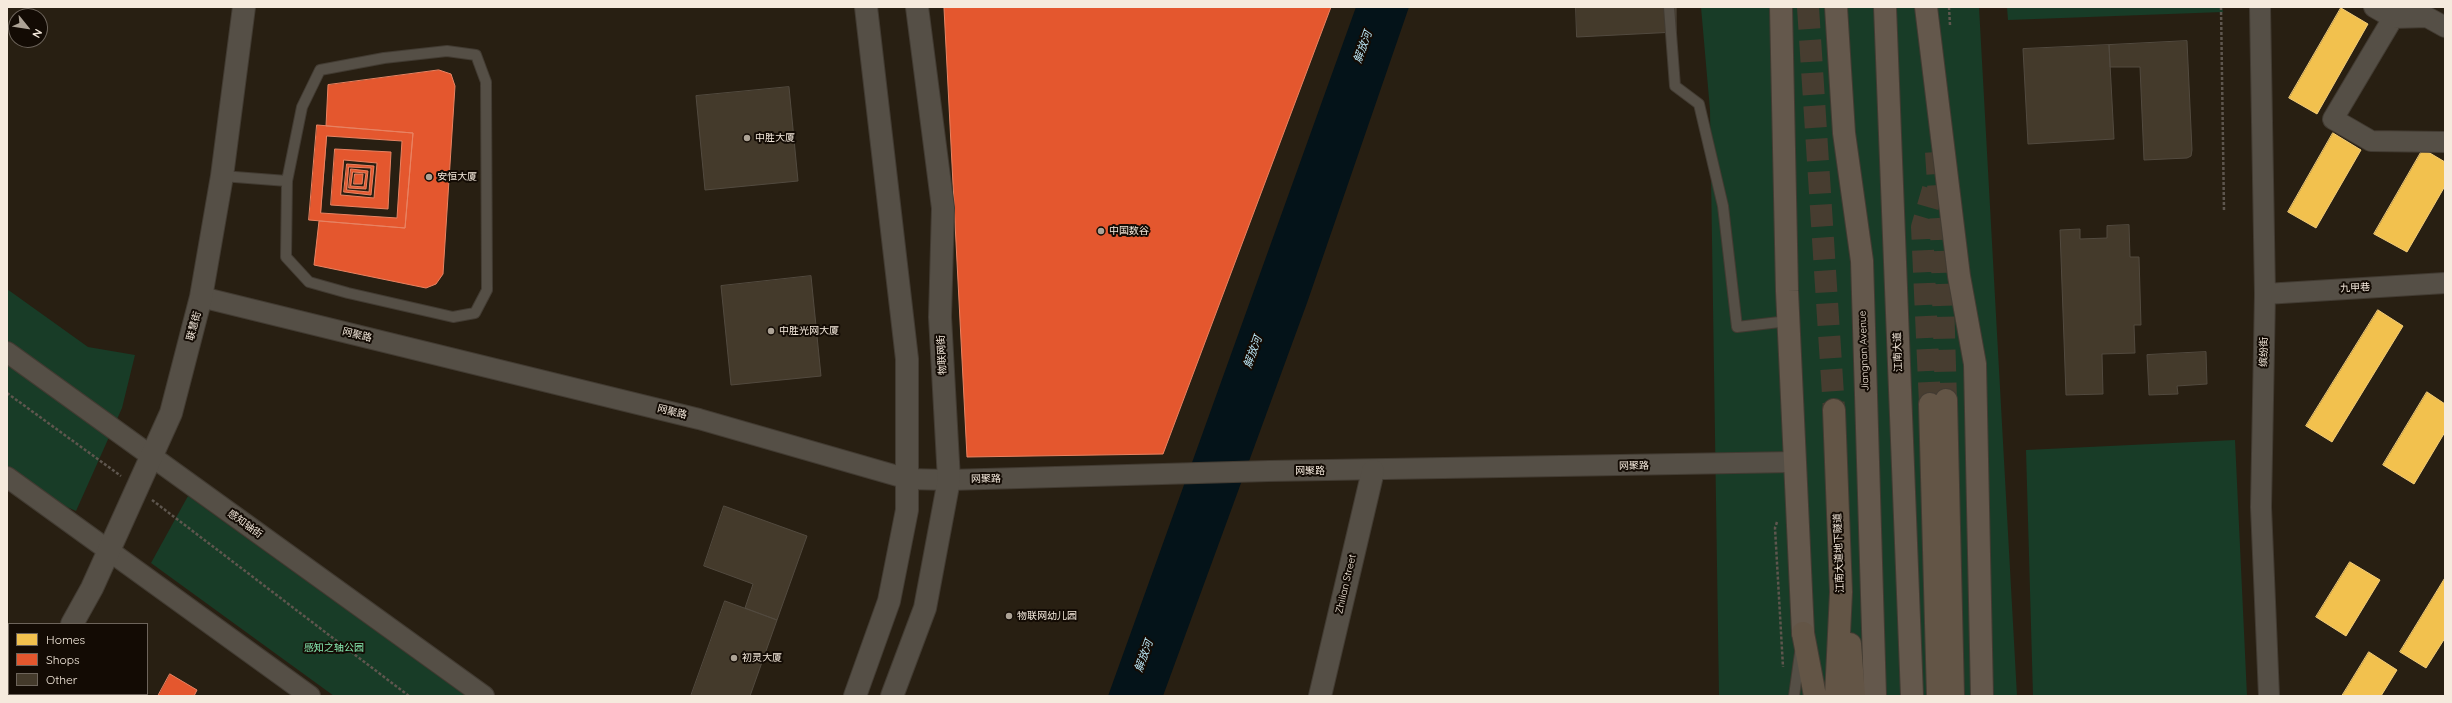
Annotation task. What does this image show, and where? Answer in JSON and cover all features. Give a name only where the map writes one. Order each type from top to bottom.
[{"type":"highway","points":[[1938,696],[1938,402],[1953,696]]},
{"type":"highway","name":"江南大道地下隧道","points":[[1834,410],[1841,592],[1836,696]]},
{"type":"highway","points":[[1841,592],[1849,635],[1854,696]]},
{"type":"highway","points":[[1802,633],[1815,696]]},
{"type":"main road","points":[[1781,7],[1788,321],[1802,633]]},
{"type":"main road","name":"Jiangnan Avenue","points":[[1836,7],[1844,133],[1862,261],[1875,696]]},
{"type":"main road","name":"江南大道","points":[[1886,7],[1912,696]]},
{"type":"main road","points":[[1926,7],[1959,276],[1975,364],[1982,696]]},
{"type":"street","name":"联慧街","points":[[73,623],[92,588],[110,550],[171,412],[201,297],[222,176],[244,7]]},
{"type":"street","points":[[855,696],[889,601],[907,510],[908,479],[907,359],[866,7]]},
{"type":"street","name":"物联网街","points":[[892,696],[925,608],[949,480],[940,317],[944,208],[917,7]]},
{"type":"street","name":"缤纷街","points":[[2260,7],[2265,294],[2261,507],[2269,696]]},
{"type":"street","points":[[2374,7],[2393,18],[2427,18],[2445,27]]},
{"type":"street","points":[[2393,18],[2333,119],[2371,141],[2445,142]]},
{"type":"street","name":"九甲巷","points":[[2265,294],[2445,283]]},
{"type":"street","name":"网聚路","points":[[201,297],[699,419],[908,479],[949,480],[1794,462]]},
{"type":"street","name":"感知轴街","points":[[7,352],[484,696]]},
{"type":"street","name":"Zhilian Street","points":[[1320,696],[1373,471]]},
{"type":"street","points":[[7,477],[310,696]]},
{"type":"lane","points":[[1669,7],[1675,86],[1699,104],[1723,206],[1737,326],[1788,321]]},
{"type":"lane","points":[[447,51],[476,55],[486,82],[487,290],[475,313],[453,317],[348,293],[309,282],[286,257],[287,181],[302,107],[320,70],[384,58],[447,51]]},
{"type":"lane","points":[[222,176],[287,181]]},
{"type":"lane","points":[[1794,696],[1802,633]]},
{"type":"path","points":[[2222,7],[2224,211]]},
{"type":"path","points":[[7,393],[137,488],[409,696]]},
{"type":"green space","points":[[1701,7],[1979,7],[2017,696],[1719,696],[1710,110]]},
{"type":"green space","points":[[2007,7],[2222,7],[2223,12],[2008,20]]},
{"type":"green space","points":[[7,289],[88,347],[135,355],[122,408],[76,511],[53,501],[7,472]]},
{"type":"green space","points":[[2235,440],[2247,696],[2033,696],[2026,450]]},
{"type":"green space","name":"感知之轴公园","points":[[188,496],[466,696],[334,696],[151,563]]},
{"type":"water","name":"解放河","points":[[1356,7],[1409,7],[1307,303],[1163,696],[1108,696]]},
{"type":"building: Homes","points":[[2341,8],[2368,24],[2317,114],[2289,98]]},
{"type":"building: Homes","points":[[2333,133],[2361,150],[2316,228],[2288,212]]},
{"type":"building: Homes","points":[[2423,149],[2445,162],[2445,186],[2407,252],[2374,234]]},
{"type":"building: Homes","points":[[2378,310],[2403,326],[2332,442],[2306,426]]},
{"type":"building: Homes","points":[[2427,392],[2445,404],[2445,432],[2414,484],[2383,465]]},
{"type":"building: Homes","points":[[2350,562],[2380,580],[2346,636],[2316,617]]},
{"type":"building: Homes","points":[[2445,578],[2445,638],[2426,668],[2400,652]]},
{"type":"building: Homes","points":[[2369,652],[2397,670],[2381,696],[2342,696]]},
{"type":"building: Shops","name":"中国数谷","points":[[1331,7],[1163,454],[967,457],[944,8]]},
{"type":"building: Shops","name":"安恒大厦","points":[[439,70],[451,74],[455,86],[443,274],[436,284],[426,288],[314,265],[319,221],[405,228],[413,133],[326,126],[328,85]]},
{"type":"building: Shops","name":"安恒大厦","points":[[317,125],[413,133],[405,228],[309,220]]},
{"type":"building: Shops","name":"安恒大厦","points":[[327,136],[402,141],[397,218],[321,213]]},
{"type":"building: Shops","points":[[335,149],[391,152],[388,209],[331,205]]},
{"type":"building: Shops","points":[[344,160],[377,163],[374,198],[341,195]]},
{"type":"building: Shops","points":[[347,164],[374,166],[371,195],[344,192]]},
{"type":"building: Shops","points":[[349,167],[371,168],[369,192],[347,190]]},
{"type":"building: Shops","points":[[351,169],[368,171],[366,189],[349,188]]},
{"type":"building: Shops","points":[[353,172],[366,173],[364,187],[351,186]]},
{"type":"building: Shops","points":[[355,174],[363,174],[362,184],[354,184]]},
{"type":"building: Shops","points":[[170,674],[197,690],[194,696],[158,696]]},
{"type":"building: Other","points":[[1576,7],[1676,7],[1676,32],[1577,37]]},
{"type":"building: Other","points":[[2187,41],[2192,150],[2191,156],[2187,158],[2144,160],[2140,67],[2110,67],[2109,45]]},
{"type":"building: Other","points":[[2109,45],[2114,139],[2028,144],[2023,49]]},
{"type":"building: Other","name":"中胜大厦","points":[[789,87],[798,181],[705,190],[696,96]]},
{"type":"building: Other","points":[[2129,225],[2130,257],[2139,257],[2141,325],[2134,325],[2135,353],[2102,354],[2103,394],[2066,395],[2060,230],[2080,229],[2080,239],[2107,238],[2107,226]]},
{"type":"building: Other","name":"中胜光网大厦","points":[[811,276],[821,376],[731,385],[721,286]]},
{"type":"building: Other","points":[[2206,352],[2207,384],[2177,386],[2178,394],[2149,395],[2147,355]]},
{"type":"building: Other","points":[[724,506],[807,536],[777,620],[745,608],[753,584],[704,566]]},
{"type":"building: Other","name":"初灵大厦","points":[[725,601],[777,620],[750,696],[691,696]]},
{"type":"tunnel","points":[[1808,7],[1834,410]]},
{"type":"tunnel","points":[[1936,152],[1941,229],[1946,400]]},
{"type":"tunnel","points":[[1930,404],[1922,227],[1933,189]]},
{"type":"place","name":"中胜大厦","points":[[747,138]]},
{"type":"place","name":"安恒大厦","points":[[429,177]]},
{"type":"place","name":"中国数谷","points":[[1101,231]]},
{"type":"place","name":"中胜光网大厦","points":[[771,331]]},
{"type":"place","name":"物联网幼儿园","points":[[1009,616]]},
{"type":"place","name":"初灵大厦","points":[[734,658]]}]
